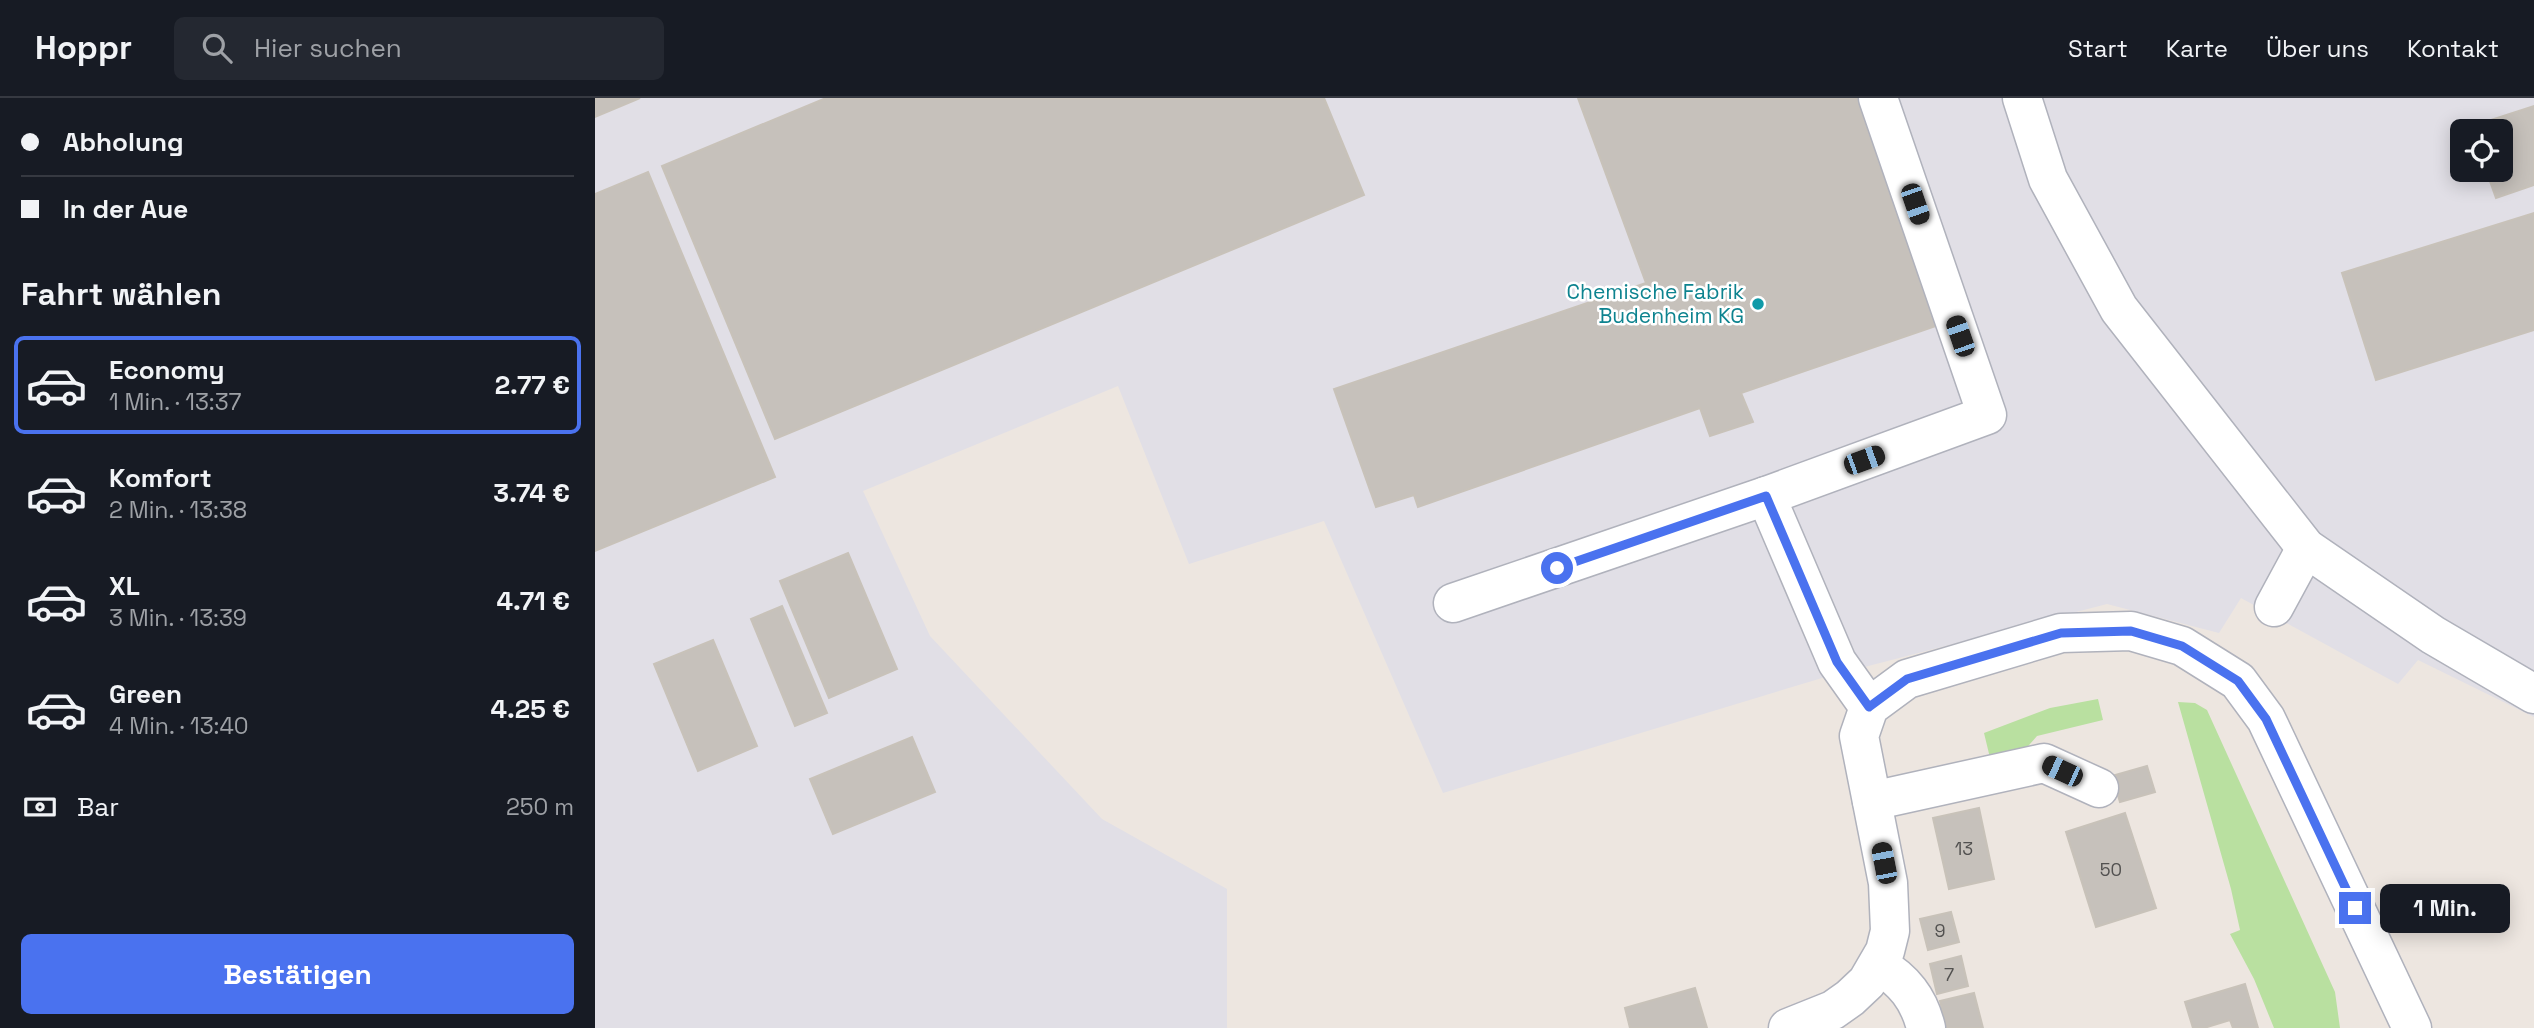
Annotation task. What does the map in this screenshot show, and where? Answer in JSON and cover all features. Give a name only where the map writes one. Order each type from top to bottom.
[{"type":"street","points":[[1453,603],[1766,496],[1987,415],[1878,98]]},
{"type":"street","points":[[2022,98],[2048,179],[2119,309],[2306,548],[2433,635],[2534,694]]},
{"type":"street","points":[[1766,496],[1864,722],[1872,801],[1888,883],[1890,910],[1890,931],[1885,951],[1867,982],[1833,1010],[1789,1028]]},
{"type":"street","points":[[2274,607],[2306,548]]},
{"type":"street","points":[[1864,722],[1907,679],[2061,633],[2131,631],[2182,646],[2238,681],[2266,719],[2412,1028]]},
{"type":"street","points":[[1872,801],[2044,763],[2099,788]]},
{"type":"street","points":[[1878,965],[1890,972],[1913,995],[1922,1010],[1926,1028]]},
{"type":"shaded area","points":[[595,98],[2534,98],[2534,717],[2418,660],[2398,684],[2241,598],[2219,633],[2107,604],[1822,678],[1443,793],[1324,521],[1189,564],[1118,386],[863,491],[930,636],[1102,819],[1227,889],[1227,1028],[595,1028]]},
{"type":"green space","points":[[2098,699],[2103,720],[2037,736],[2021,754],[1991,762],[1984,733],[2050,708]]},
{"type":"green space","points":[[2178,702],[2195,703],[2207,710],[2335,992],[2340,1028],[2274,1028],[2254,979],[2230,934],[2240,930],[2231,889]]},
{"type":"building","points":[[595,98],[640,98],[595,117]]},
{"type":"building","points":[[826,98],[1324,98],[1364,195],[775,439],[662,166]]},
{"type":"building","name":"Chemische Fabrik Budenheim KG","points":[[1578,98],[1861,98],[1939,325],[1741,393],[1753,422],[1710,436],[1700,408],[1418,507],[1414,495],[1376,507],[1334,389],[1646,283]]},
{"type":"building","points":[[2534,106],[2534,185],[2496,198],[2490,182],[2513,182],[2513,119],[2494,119]]},
{"type":"building","points":[[648,172],[775,477],[595,551],[595,194]]},
{"type":"building","points":[[2534,213],[2534,330],[2376,380],[2342,273]]},
{"type":"building","points":[[848,553],[897,669],[829,698],[780,581]]},
{"type":"building","points":[[782,606],[827,713],[795,726],[751,619]]},
{"type":"building","points":[[713,640],[757,746],[698,771],[654,664]]},
{"type":"building","points":[[912,737],[935,792],[833,834],[810,779]]},
{"type":"building","points":[[2147,766],[2155,792],[2120,802],[2112,776]]},
{"type":"building","points":[[1979,808],[1994,879],[1949,889],[1933,818]]},
{"type":"building","points":[[2125,813],[2156,908],[2096,927],[2066,832]]},
{"type":"building","points":[[1951,912],[1959,942],[1928,950],[1920,919]]},
{"type":"building","points":[[1961,956],[1968,986],[1937,994],[1930,964]]},
{"type":"building","points":[[2245,984],[2258,1028],[2233,1028],[2230,1020],[2204,1028],[2193,1028],[2185,1002]]},
{"type":"building","points":[[1695,988],[1707,1028],[1630,1028],[1625,1008]]},
{"type":"building","points":[[1974,993],[1983,1028],[1947,1028],[1940,1001]]},
{"type":"place","name":"Chemische Fabrik Budenheim KG","points":[[1758,304]]},
{"type":"route","points":[[1557,568],[1766,496],[1837,662],[1869,707],[1907,679],[2061,633],[2131,631],[2182,646],[2238,681],[2266,719],[2355,908]]}]
